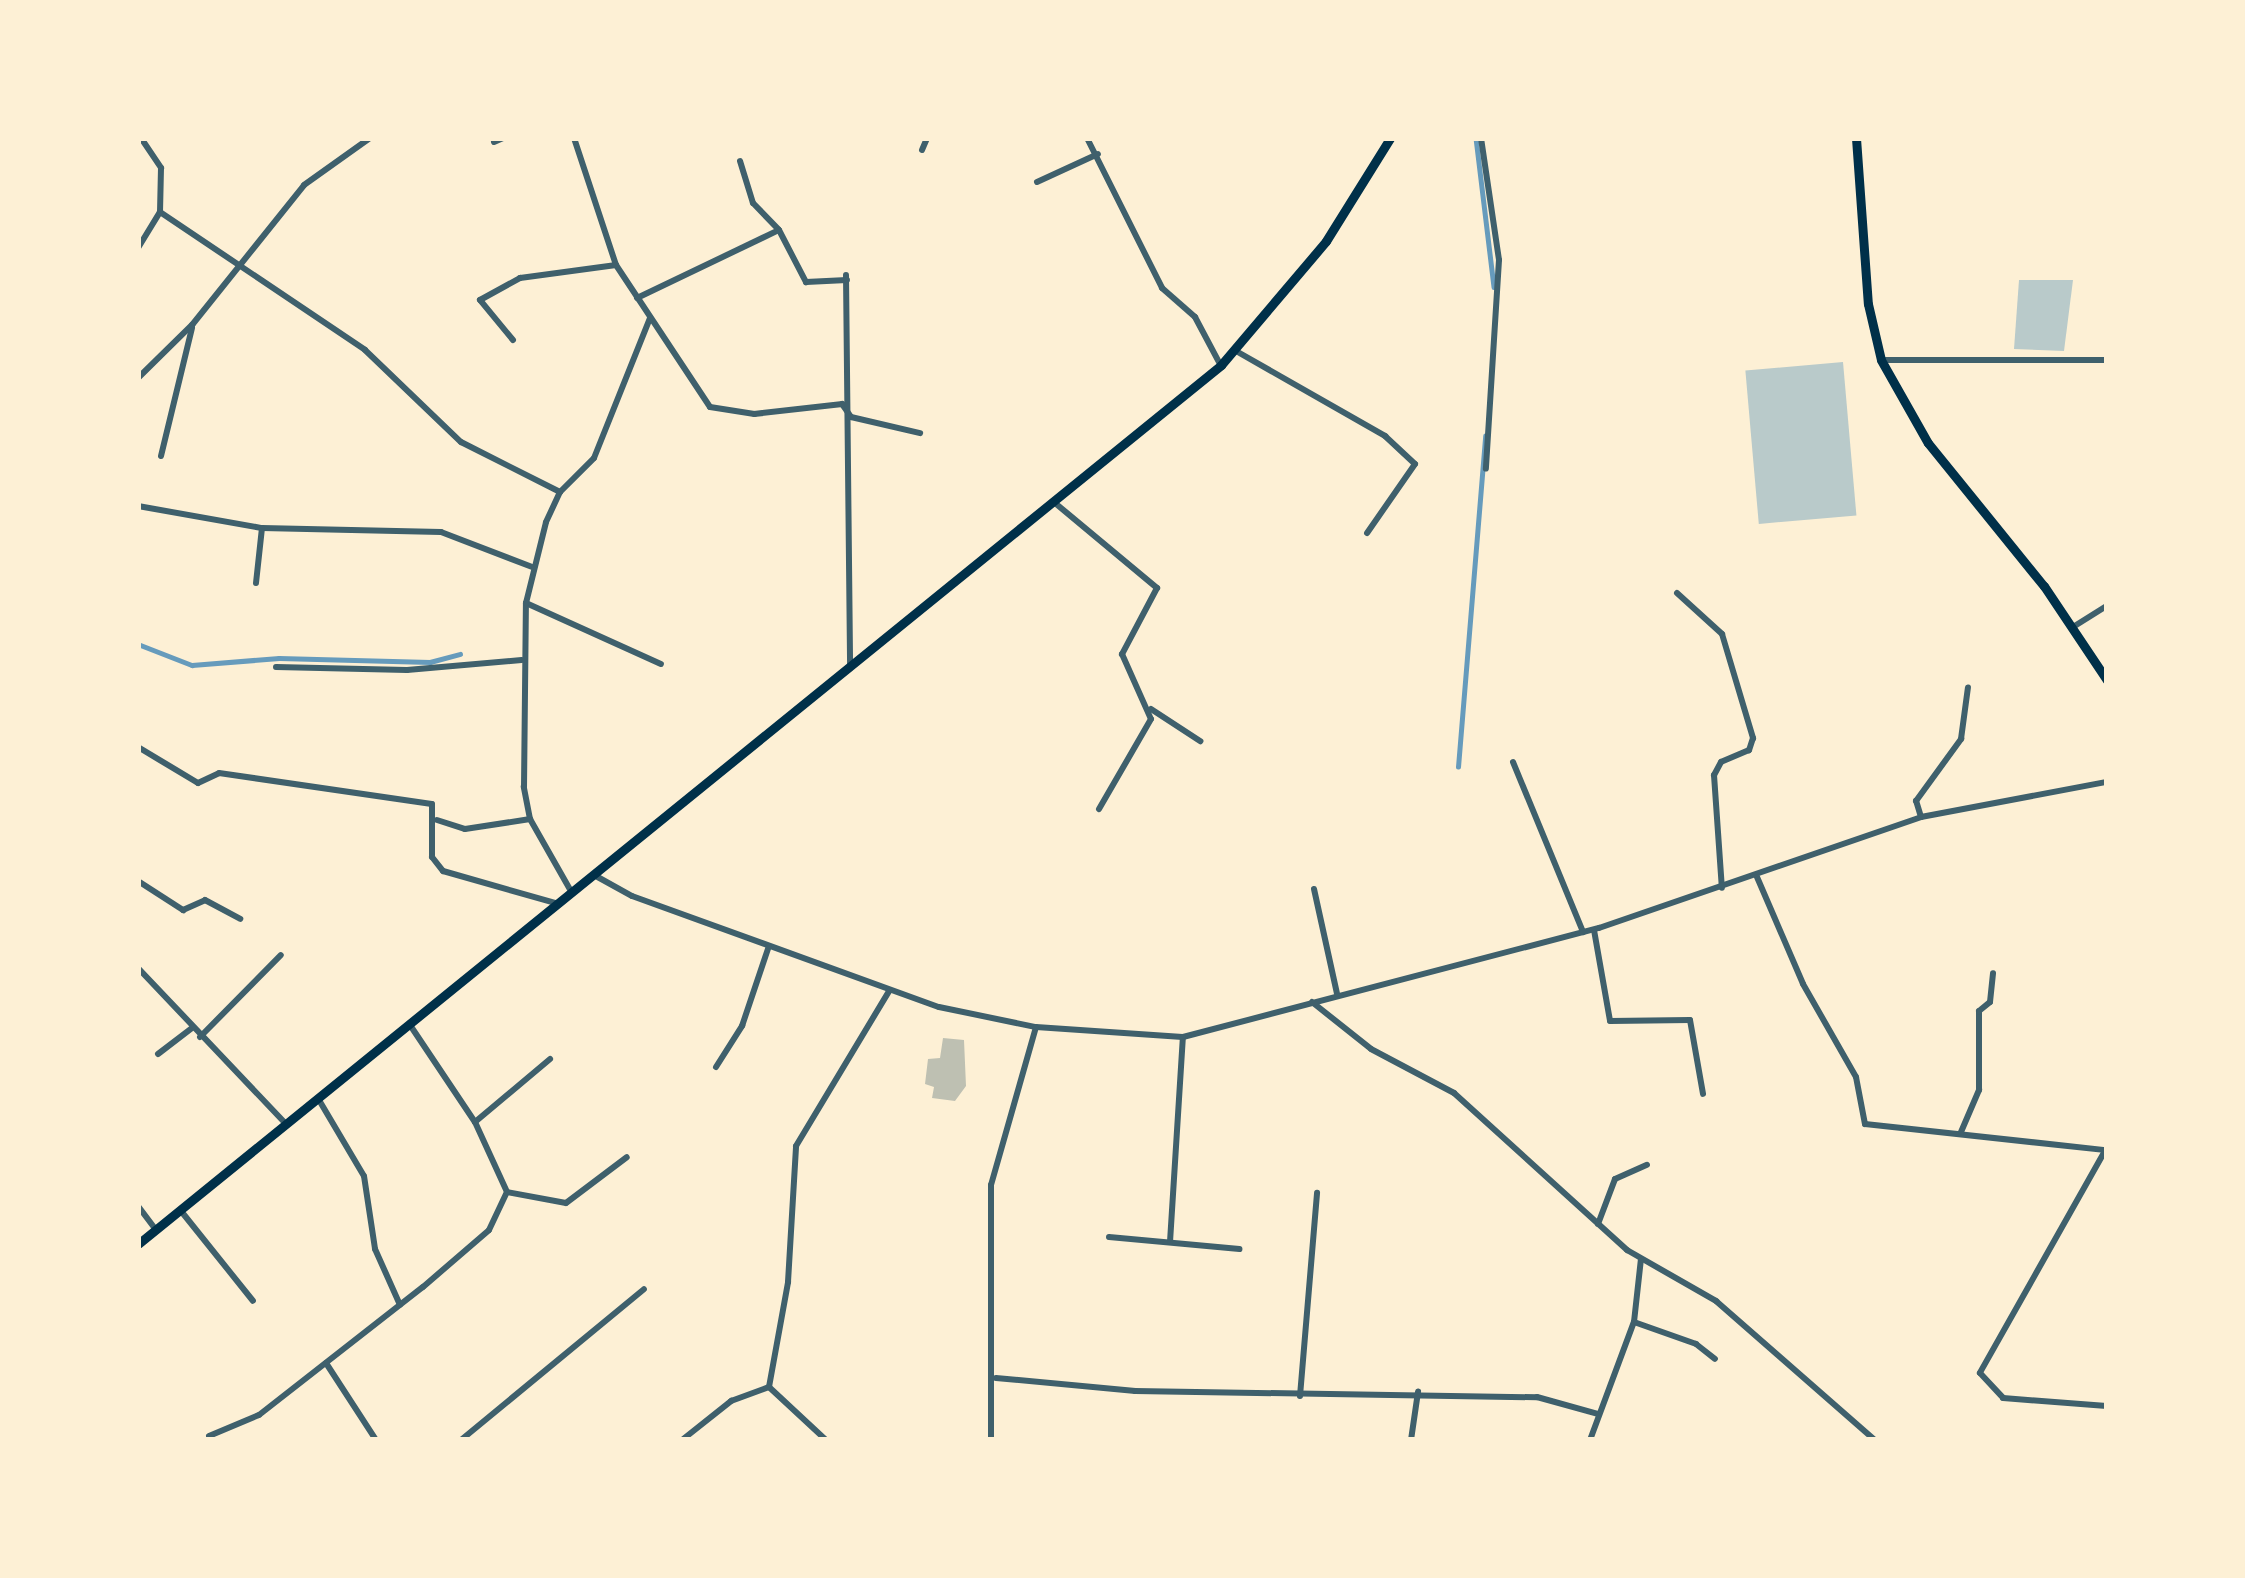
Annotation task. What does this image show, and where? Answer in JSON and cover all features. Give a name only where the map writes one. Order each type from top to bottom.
[{"type":"main road","points":[[138,1244],[851,671],[1221,365],[1326,241],[1390,138]]},
{"type":"main road","points":[[1856,138],[1868,304],[1881,360],[1928,443],[2073,627],[2107,680]]},
{"type":"street","points":[[138,248],[160,212],[161,168],[141,138]]},
{"type":"street","points":[[138,378],[192,325],[304,185],[370,138]]},
{"type":"street","points":[[494,142],[503,138]]},
{"type":"street","points":[[574,138],[616,265],[710,407],[754,414],[842,404]]},
{"type":"street","points":[[922,150],[927,138]]},
{"type":"street","points":[[1087,138],[1162,288],[1196,316],[1221,365]]},
{"type":"street","points":[[1481,138],[1499,260],[1486,469]]},
{"type":"street","points":[[1037,182],[1098,154]]},
{"type":"street","points":[[740,161],[753,202],[779,230],[806,282],[847,278],[842,404],[851,671]]},
{"type":"street","points":[[160,212],[365,350],[461,442],[560,492]]},
{"type":"street","points":[[637,298],[779,230]]},
{"type":"street","points":[[514,340],[480,300],[520,278],[616,265]]},
{"type":"street","points":[[572,893],[530,819],[519,744],[526,603],[532,567],[560,492],[594,458],[650,318]]},
{"type":"street","points":[[161,456],[192,325]]},
{"type":"street","points":[[1236,351],[1384,436],[1415,464],[1367,533]]},
{"type":"street","points":[[1881,360],[2107,359]]},
{"type":"street","points":[[842,404],[851,418],[920,433]]},
{"type":"street","points":[[1055,503],[1156,588],[1122,654],[1151,709],[1200,741]]},
{"type":"street","points":[[138,506],[262,527],[440,532],[532,567]]},
{"type":"street","points":[[256,583],[262,527]]},
{"type":"street","points":[[1677,593],[1722,634],[1753,738],[1749,750],[1720,762],[1714,775],[1722,888]]},
{"type":"street","points":[[526,603],[661,664]]},
{"type":"street","points":[[2073,627],[2107,606]]},
{"type":"street","points":[[276,667],[407,670],[522,660]]},
{"type":"street","points":[[1921,817],[1916,801],[1961,739],[1968,687]]},
{"type":"street","points":[[1100,809],[1151,709]]},
{"type":"street","points":[[138,747],[197,783],[208,773],[269,778],[432,804],[437,820],[432,857],[443,871],[560,904]]},
{"type":"street","points":[[1513,762],[1583,932]]},
{"type":"street","points":[[594,875],[889,991],[1036,1027],[1183,1036],[1594,930],[1921,817],[2107,782]]},
{"type":"street","points":[[437,820],[465,829],[530,819]]},
{"type":"street","points":[[1757,877],[1803,984],[1856,1077],[1865,1124],[2106,1149],[1980,1373],[2003,1398],[2107,1406]]},
{"type":"street","points":[[138,881],[183,910],[206,900],[240,919]]},
{"type":"street","points":[[1314,889],[1337,994]]},
{"type":"street","points":[[1594,930],[1610,1021],[1690,1020],[1703,1094]]},
{"type":"street","points":[[716,1066],[742,1026],[769,946]]},
{"type":"street","points":[[200,1036],[280,955]]},
{"type":"street","points":[[138,968],[287,1125]]},
{"type":"street","points":[[1961,1132],[1979,1090],[1979,1011],[1990,1002],[1993,973]]},
{"type":"street","points":[[770,1387],[788,1282],[796,1146],[889,991]]},
{"type":"street","points":[[1312,1002],[1371,1049],[1454,1093],[1598,1224],[1641,1259],[1715,1301],[1875,1440]]},
{"type":"street","points":[[209,1436],[246,1424],[489,1230],[507,1192],[475,1122],[410,1025]]},
{"type":"street","points":[[991,1440],[996,1378],[991,1185],[1036,1027]]},
{"type":"street","points":[[158,1054],[192,1028]]},
{"type":"street","points":[[1170,1242],[1183,1036]]},
{"type":"street","points":[[475,1122],[550,1059]]},
{"type":"street","points":[[319,1100],[364,1177],[375,1249],[400,1305]]},
{"type":"street","points":[[507,1192],[566,1203],[627,1156]]},
{"type":"street","points":[[1598,1224],[1616,1179],[1647,1165]]},
{"type":"street","points":[[1300,1396],[1317,1193]]},
{"type":"street","points":[[138,1206],[156,1230]]},
{"type":"street","points":[[181,1211],[253,1301]]},
{"type":"street","points":[[1109,1237],[1239,1249]]},
{"type":"street","points":[[1590,1440],[1634,1322],[1641,1259]]},
{"type":"street","points":[[461,1440],[644,1289]]},
{"type":"street","points":[[1634,1322],[1696,1344],[1715,1360]]},
{"type":"street","points":[[326,1364],[376,1440]]},
{"type":"street","points":[[996,1378],[1300,1396],[1418,1392],[1537,1397],[1598,1414]]},
{"type":"street","points":[[682,1440],[730,1401],[770,1387]]},
{"type":"street","points":[[770,1387],[826,1440]]},
{"type":"street","points":[[1411,1440],[1418,1392]]},
{"type":"shaded area","points":[[2019,280],[2073,280],[2064,351],[2014,349]]},
{"type":"shaded area","points":[[1843,362],[1856,515],[1759,524],[1745,371]]},
{"type":"building","points":[[943,1038],[964,1040],[966,1086],[955,1101],[932,1098],[934,1087],[925,1084],[928,1059],[940,1058]]},
{"type":"waterway","points":[[1476,138],[1494,287]]},
{"type":"waterway","points":[[1458,767],[1485,436]]},
{"type":"waterway","points":[[138,644],[192,665],[279,658],[430,662],[460,654]]}]
